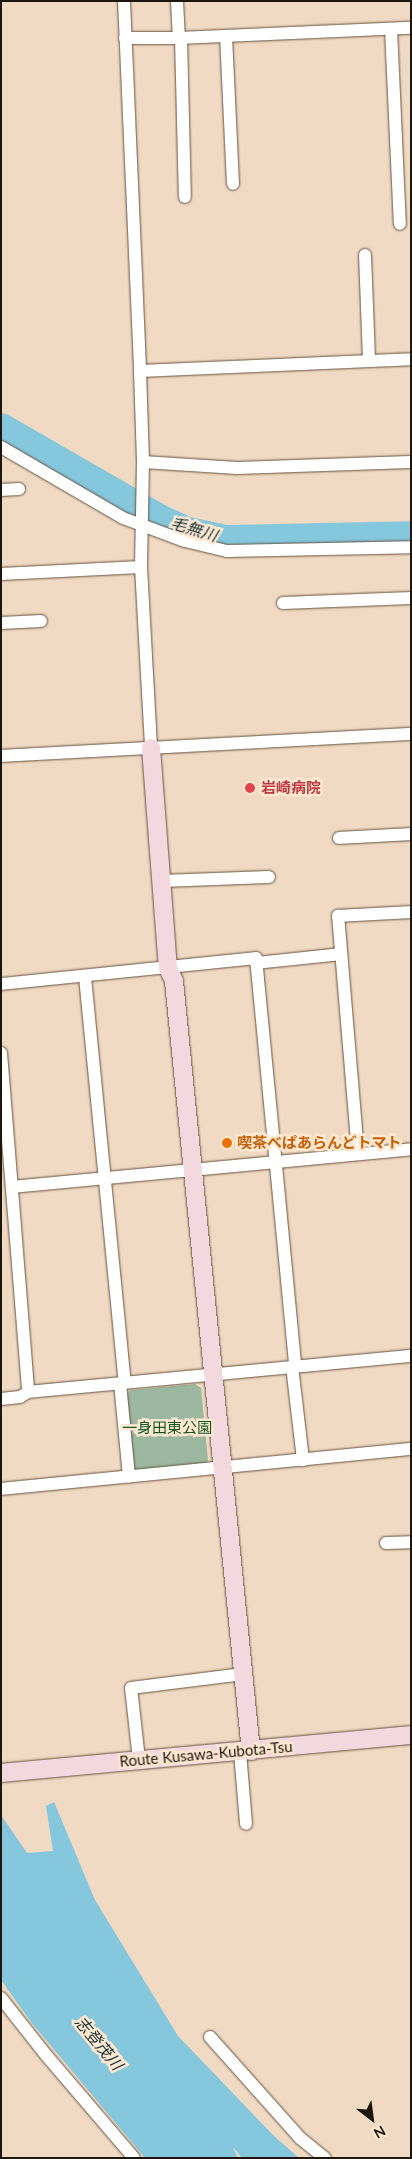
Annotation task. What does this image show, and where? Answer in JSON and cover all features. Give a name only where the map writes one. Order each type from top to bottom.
[{"type":"street","points":[[124,1],[143,462],[141,568],[151,748],[168,968],[174,980],[243,1674],[246,1824]]},
{"type":"street","points":[[178,1],[185,196]]},
{"type":"street","points":[[125,38],[180,38],[411,28]]},
{"type":"street","points":[[391,29],[400,224]]},
{"type":"street","points":[[226,36],[233,184]]},
{"type":"street","points":[[365,255],[369,361]]},
{"type":"street","points":[[140,371],[411,360]]},
{"type":"street","points":[[1,447],[123,518],[141,523],[185,541],[227,551],[411,547]]},
{"type":"street","points":[[143,462],[237,468],[411,462]]},
{"type":"street","points":[[1,490],[19,488]]},
{"type":"street","points":[[1,574],[141,568]]},
{"type":"street","points":[[283,603],[411,598]]},
{"type":"street","points":[[1,624],[41,621]]},
{"type":"street","points":[[1,756],[411,734]]},
{"type":"street","points":[[339,838],[411,834]]},
{"type":"street","points":[[161,881],[269,877]]},
{"type":"street","points":[[358,1153],[338,916],[411,912]]},
{"type":"street","points":[[256,963],[341,954]]},
{"type":"street","points":[[1,984],[85,977],[256,958],[302,1460]]},
{"type":"street","points":[[85,977],[105,1178],[129,1477]]},
{"type":"street","points":[[1,1053],[28,1392]]},
{"type":"street","points":[[12,1188],[411,1149]]},
{"type":"street","points":[[1,1398],[20,1397],[28,1392],[411,1356]]},
{"type":"street","points":[[1,1489],[411,1449]]},
{"type":"street","points":[[386,1543],[411,1542]]},
{"type":"street","points":[[139,1760],[131,1688],[243,1674]]},
{"type":"street","name":"Route Kusawa-Kubota-Tsu","points":[[1,1773],[411,1734]]},
{"type":"street","points":[[1,1998],[46,2055],[134,2158]]},
{"type":"street","points":[[210,2037],[300,2138],[324,2158]]},
{"type":"green space","name":"一身田東公園","points":[[195,1384],[201,1388],[208,1460],[205,1465],[138,1471],[132,1467],[125,1395],[131,1390]]},
{"type":"water","name":"志登茂川","points":[[54,1802],[95,1900],[178,2036],[274,2136],[299,2158],[242,2158],[233,2147],[238,2158],[145,2158],[31,2022],[1,1980],[1,1815],[27,1853],[53,1851],[46,1806]]},
{"type":"waterway","name":"毛無川","points":[[1,427],[159,518],[188,531],[227,539],[411,535]]},
{"type":"place","name":"岩崎病院","points":[[250,788]]},
{"type":"place","name":"喫茶べぱあらんどトマト","points":[[227,1143]]}]
